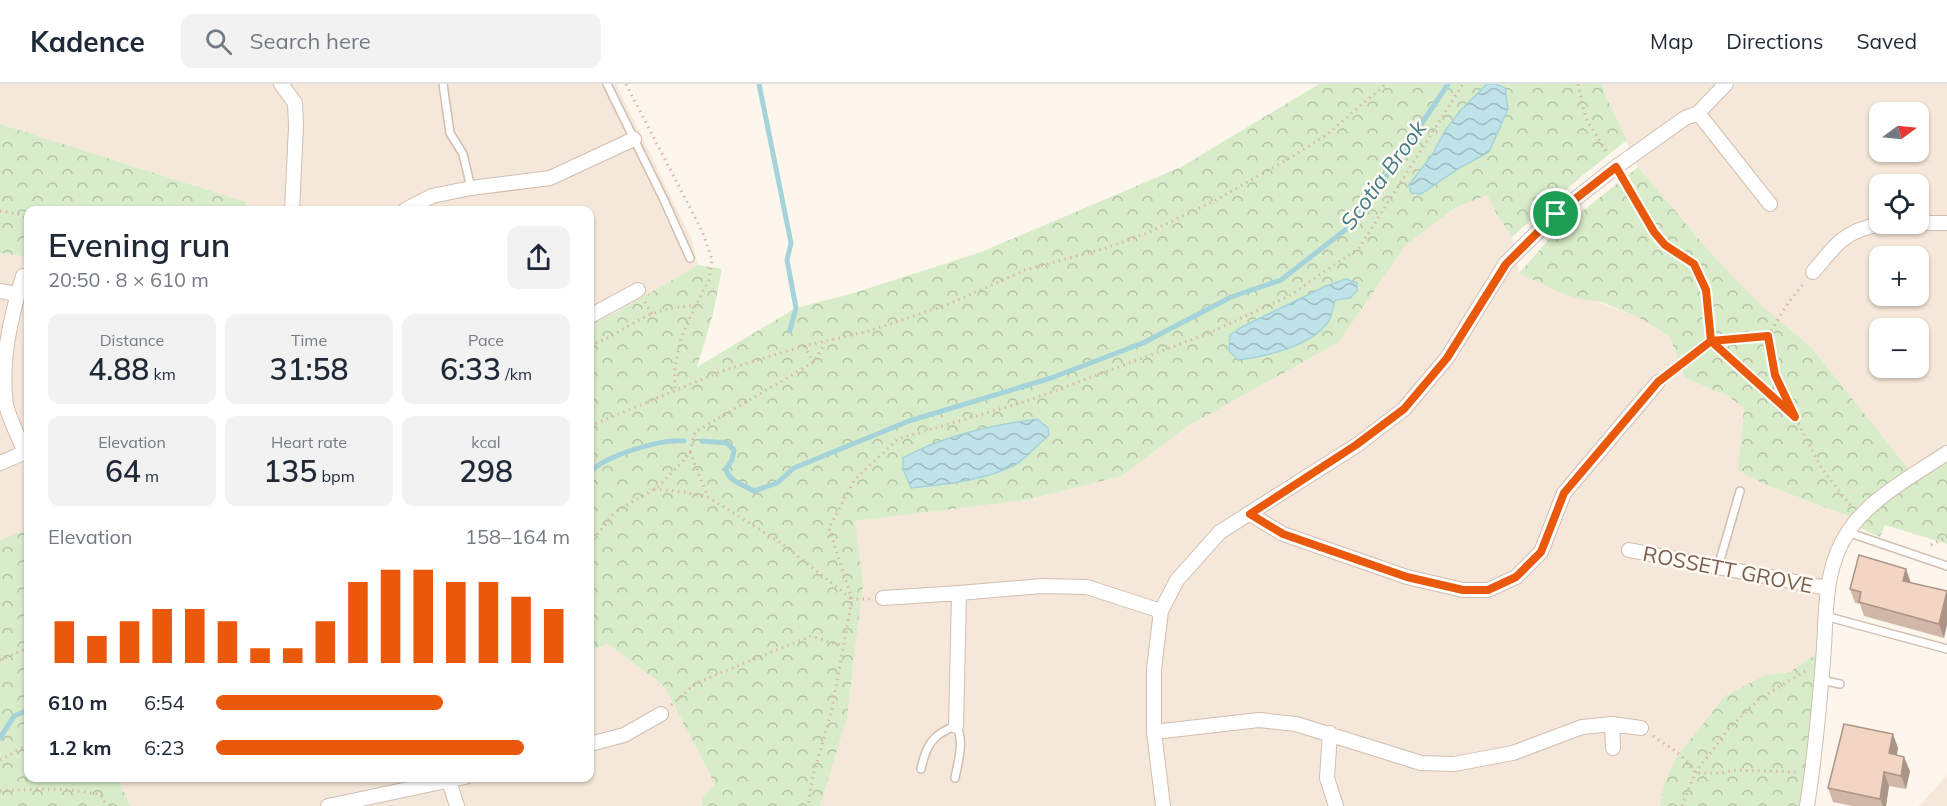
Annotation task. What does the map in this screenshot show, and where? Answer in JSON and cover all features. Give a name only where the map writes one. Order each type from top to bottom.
[{"type":"street","points":[[281,84],[295,103],[292,206]]},
{"type":"street","points":[[1163,806],[1154,732],[1154,669],[1161,611],[1177,580],[1220,531],[1356,445],[1404,409],[1447,358],[1506,264],[1556,214],[1616,167],[1685,118],[1698,113],[1726,84]]},
{"type":"street","points":[[1698,113],[1770,204]]},
{"type":"street","points":[[413,206],[432,196],[471,188],[550,178],[634,139]]},
{"type":"street","points":[[1813,272],[1840,241],[1859,229],[1877,224],[1947,224]]},
{"type":"street","points":[[23,276],[6,336],[2,371],[6,404],[24,445]]},
{"type":"street","points":[[594,314],[638,290]]},
{"type":"street","points":[[0,291],[17,294]]},
{"type":"street","points":[[1250,514],[1283,534],[1407,577],[1463,590],[1488,590],[1516,577],[1541,552],[1564,493],[1658,382]]},
{"type":"street","points":[[0,463],[24,453]]},
{"type":"street","points":[[1807,806],[1813,772],[1827,588],[1839,550],[1847,532],[1860,517],[1881,499],[1947,453]]},
{"type":"street","name":"ROSSETT GROVE","points":[[1629,550],[1827,588]]},
{"type":"street","points":[[883,598],[1042,586],[1087,587],[1161,611]]},
{"type":"street","points":[[956,726],[959,593]]},
{"type":"street","points":[[594,743],[624,735],[661,714]]},
{"type":"street","points":[[1154,732],[1259,720],[1296,724],[1330,733],[1421,763],[1454,764],[1513,753],[1582,727],[1612,724],[1641,728]]},
{"type":"street","points":[[1612,724],[1613,748]]},
{"type":"street","points":[[1330,733],[1327,778],[1336,806]]},
{"type":"street","points":[[328,806],[444,782]]},
{"type":"street","points":[[449,782],[457,806]]},
{"type":"lane","points":[[443,84],[450,133],[463,154],[471,188]]},
{"type":"lane","points":[[607,84],[690,258]]},
{"type":"lane","points":[[1718,567],[1740,491]]},
{"type":"lane","points":[[1847,532],[1947,566]]},
{"type":"lane","points":[[1825,616],[1947,649]]},
{"type":"lane","points":[[1821,680],[1840,684]]},
{"type":"lane","points":[[921,769],[926,747],[945,729],[956,726],[959,732],[960,748],[955,778]]},
{"type":"path","points":[[594,424],[722,370],[804,346],[869,331],[947,305],[1025,270],[1106,248],[1145,234],[1214,201],[1325,136],[1386,84]]},
{"type":"path","points":[[808,806],[812,780],[832,709],[852,599],[829,528],[855,479],[898,440],[1030,400],[1207,334],[1289,296],[1359,248],[1463,84]]},
{"type":"path","points":[[1578,84],[1586,120],[1654,232],[1665,245],[1694,264],[1706,290],[1711,341],[1795,417]]},
{"type":"path","points":[[0,211],[24,216]]},
{"type":"path","points":[[1813,272],[1788,303],[1768,336],[1775,375],[1822,469],[1860,517]]},
{"type":"path","points":[[594,343],[652,314],[696,305]]},
{"type":"path","points":[[1658,382],[1711,341],[1768,336]]},
{"type":"path","points":[[594,539],[615,512],[654,489],[690,452],[695,432],[814,362],[825,342]]},
{"type":"path","points":[[804,346],[814,362]]},
{"type":"path","points":[[690,452],[708,497]]},
{"type":"path","points":[[654,489],[708,497],[781,543],[852,599],[883,598]]},
{"type":"path","points":[[1931,545],[1947,537]]},
{"type":"path","points":[[661,714],[696,683],[811,636],[843,645]]},
{"type":"path","points":[[0,660],[24,650]]},
{"type":"path","points":[[1683,806],[1695,772],[1731,726],[1758,700],[1823,659]]},
{"type":"path","points":[[1641,728],[1680,753],[1695,772]]},
{"type":"path","points":[[0,760],[24,746]]},
{"type":"path","points":[[1695,772],[1721,773],[1734,770],[1813,772]]},
{"type":"path","points":[[0,790],[41,788],[88,792],[101,795],[107,806]]},
{"type":"shaded area","points":[[0,84],[616,84],[691,238],[698,265],[617,312],[594,322],[594,206],[247,206],[246,202],[0,124]]},
{"type":"shaded area","points":[[1602,84],[1947,84],[1947,452],[1913,476],[1812,348],[1762,307],[1715,258],[1638,167]]},
{"type":"shaded area","points":[[1487,195],[1512,237],[1519,273],[1638,317],[1670,337],[1685,378],[1728,396],[1745,408],[1761,483],[1857,520],[1839,550],[1824,649],[1788,673],[1765,675],[1726,695],[1664,783],[1660,806],[820,806],[847,718],[863,584],[854,521],[1026,500],[1122,476],[1188,426],[1339,342],[1405,246],[1455,208]]},
{"type":"shaded area","points":[[0,253],[24,256],[24,531],[0,540]]},
{"type":"shaded area","points":[[608,644],[664,686],[715,784],[701,799],[702,806],[130,806],[118,782],[594,782],[594,649]]},
{"type":"shaded area","points":[[1947,775],[1947,806],[1919,806]]},
{"type":"green space","points":[[1319,84],[1602,84],[1627,140],[1512,237],[1487,195],[1455,208],[1405,246],[1339,342],[1188,426],[1122,476],[1026,500],[855,521],[863,584],[847,718],[820,806],[702,806],[701,799],[715,784],[664,686],[608,644],[594,649],[594,322],[617,312],[698,265],[722,269],[713,314],[697,367],[796,308],[854,293],[981,252],[1181,167]]},
{"type":"green space","points":[[0,124],[246,202],[247,206],[24,206],[24,256],[0,253]]},
{"type":"green space","points":[[1638,167],[1715,258],[1762,306],[1812,348],[1913,475],[1947,453],[1947,544],[1885,525],[1880,537],[1854,525],[1858,520],[1761,483],[1738,470],[1744,408],[1728,396],[1685,378],[1670,337],[1638,317],[1601,302],[1561,293],[1519,273],[1555,233]]},
{"type":"green space","points":[[24,531],[24,782],[119,782],[130,806],[0,806],[0,540]]},
{"type":"green space","points":[[1824,649],[1807,806],[1660,806],[1664,783],[1678,755],[1726,695],[1765,675],[1788,673]]},
{"type":"water","points":[[1487,84],[1505,88],[1508,109],[1489,152],[1461,167],[1421,194],[1411,193],[1409,185],[1432,155],[1445,131],[1460,111]]},
{"type":"water","points":[[1346,279],[1357,283],[1357,291],[1350,298],[1335,300],[1329,320],[1311,338],[1274,353],[1238,360],[1229,351],[1230,335],[1242,327],[1326,286]]},
{"type":"water","points":[[1037,419],[1048,428],[1049,435],[1013,466],[976,478],[911,488],[903,469],[903,458],[934,443],[968,432]]},
{"type":"building","points":[[1859,555],[1906,569],[1903,581],[1947,591],[1939,624],[1859,602],[1861,592],[1850,589]]},
{"type":"building","points":[[1844,724],[1893,734],[1889,753],[1904,757],[1901,776],[1884,772],[1880,799],[1828,788]]},
{"type":"waterway","points":[[759,84],[791,243],[787,260],[796,308],[790,330]]},
{"type":"waterway","name":"Scotia Brook","points":[[702,441],[727,443],[734,450],[732,460],[726,469],[727,473],[733,480],[754,491],[777,483],[794,468],[909,421],[1051,378],[1143,343],[1231,297],[1281,280],[1349,227],[1367,198],[1384,180],[1448,84]]},
{"type":"waterway","points":[[594,469],[634,449],[684,441]]},
{"type":"waterway","points":[[0,738],[14,716],[24,712]]},
{"type":"route","points":[[1556,214],[1506,264],[1447,358],[1404,409],[1356,445],[1250,514],[1283,534],[1407,577],[1463,590],[1488,590],[1516,577],[1541,552],[1564,493],[1658,382],[1711,341],[1795,417],[1775,375],[1768,336],[1711,341],[1706,290],[1694,264],[1665,245],[1654,232],[1616,167],[1556,214]]}]
